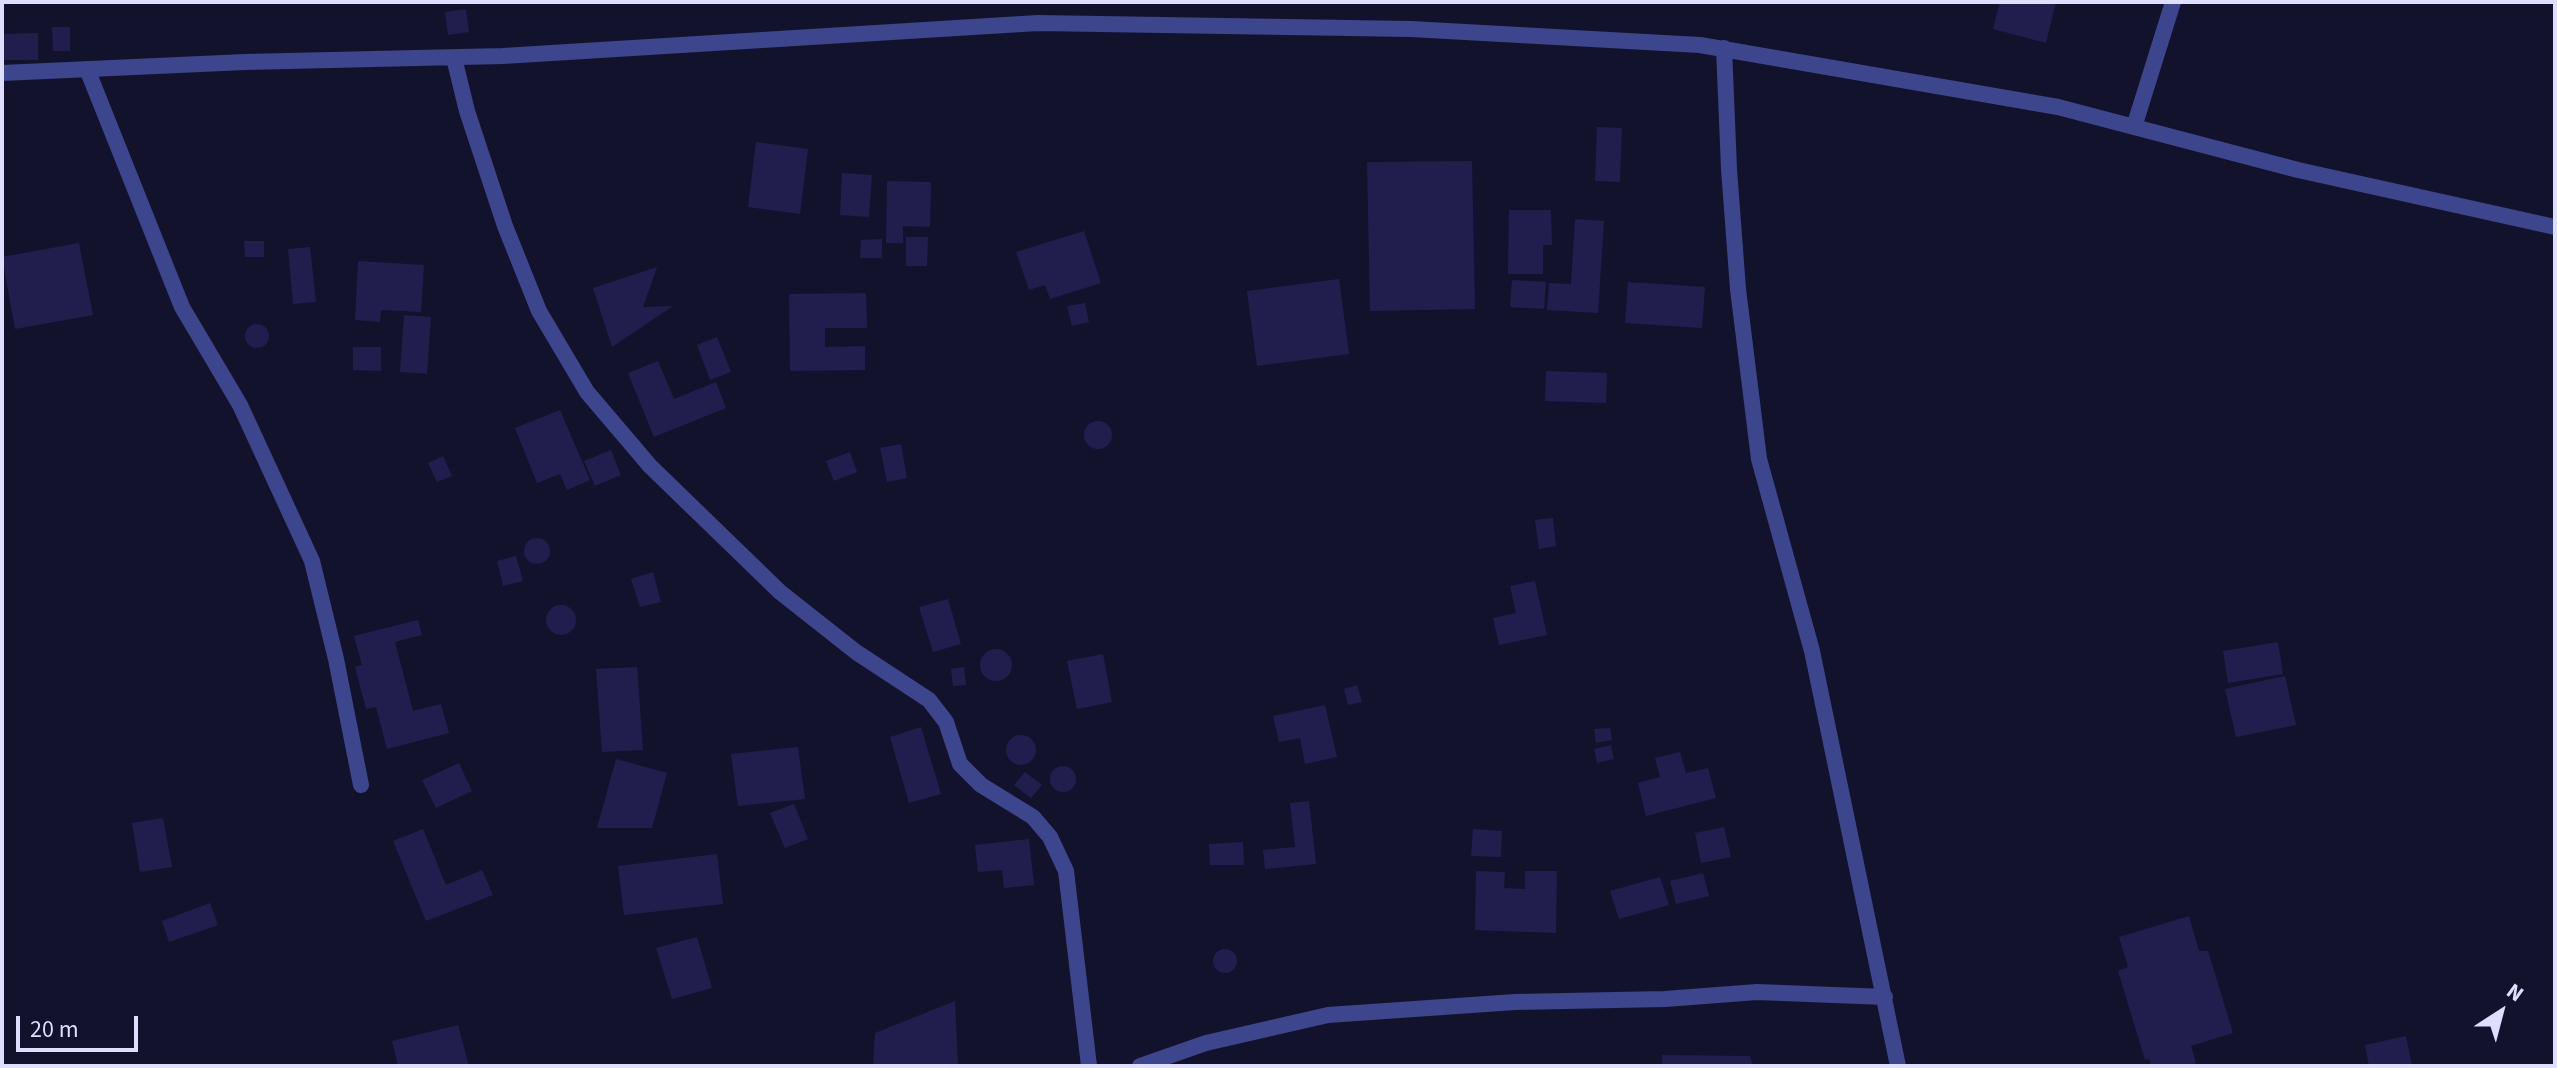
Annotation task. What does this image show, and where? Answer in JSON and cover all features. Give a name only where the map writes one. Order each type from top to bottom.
[{"type":"street","points":[[2134,127],[2173,2]]},
{"type":"street","points":[[2,73],[245,62],[454,58],[1038,23],[1411,29],[1700,45],[2058,107],[2298,170],[2555,227]]},
{"type":"street","points":[[1724,48],[1738,289],[1759,459],[1812,651],[1898,1066]]},
{"type":"street","points":[[454,58],[467,111],[505,226],[539,311],[587,392],[650,466],[780,592],[856,652],[929,700],[946,722],[960,764],[981,785],[1033,817],[1050,837],[1066,871],[1089,1066]]},
{"type":"street","points":[[87,69],[182,307],[240,405],[312,561],[336,659],[361,785]]},
{"type":"street","points":[[1140,1066],[1206,1043],[1328,1015],[1515,1002],[1665,999],[1757,992],[1885,997]]},
{"type":"building","points":[[2000,2],[2056,2],[2046,43],[1993,29]]},
{"type":"building","points":[[466,9],[469,32],[448,35],[445,12]]},
{"type":"building","points":[[52,27],[70,27],[70,51],[53,51]]},
{"type":"building","points":[[38,33],[38,60],[2,60],[2,34]]},
{"type":"building","points":[[1597,127],[1622,128],[1620,182],[1595,181]]},
{"type":"building","points":[[756,142],[808,149],[800,214],[748,207]]},
{"type":"building","points":[[1472,161],[1475,309],[1370,311],[1367,162]]},
{"type":"building","points":[[842,173],[872,175],[869,217],[840,215]]},
{"type":"building","points":[[887,181],[931,182],[930,227],[903,226],[903,243],[886,243]]},
{"type":"building","points":[[1509,210],[1551,210],[1552,245],[1543,245],[1543,274],[1508,274]]},
{"type":"building","points":[[1575,219],[1604,221],[1598,313],[1547,310],[1549,283],[1571,284]]},
{"type":"building","points":[[1084,231],[1101,283],[1050,299],[1045,285],[1029,290],[1016,252]]},
{"type":"building","points":[[906,237],[928,237],[927,266],[906,266]]},
{"type":"building","points":[[882,239],[882,258],[860,258],[861,240]]},
{"type":"building","points":[[244,241],[264,241],[264,257],[245,257]]},
{"type":"building","points":[[79,243],[93,315],[15,329],[2,257]]},
{"type":"building","points":[[310,247],[316,302],[293,304],[288,249]]},
{"type":"building","points":[[358,261],[424,265],[421,312],[381,310],[380,322],[355,320]]},
{"type":"building","points":[[657,267],[643,307],[673,306],[612,347],[593,288]]},
{"type":"building","points":[[1339,279],[1349,354],[1257,366],[1247,291]]},
{"type":"building","points":[[1512,280],[1546,282],[1544,309],[1510,307]]},
{"type":"building","points":[[1628,282],[1705,287],[1702,328],[1625,323]]},
{"type":"building","points":[[866,293],[867,328],[825,328],[825,347],[865,346],[865,370],[790,371],[789,294]]},
{"type":"building","points":[[1085,303],[1089,322],[1072,326],[1067,306]]},
{"type":"building","points":[[404,315],[431,317],[427,374],[400,372]]},
{"type":"building","points":[[257,324],[268,331],[269,336],[262,347],[257,348],[246,341],[245,336],[252,325]]},
{"type":"building","points":[[717,337],[731,372],[710,380],[697,345]]},
{"type":"building","points":[[353,347],[381,347],[381,371],[353,370]]},
{"type":"building","points":[[658,361],[674,399],[716,382],[726,408],[654,437],[628,373]]},
{"type":"building","points":[[1546,371],[1607,373],[1606,403],[1545,401]]},
{"type":"building","points":[[560,410],[590,480],[567,490],[560,474],[537,483],[515,428]]},
{"type":"building","points":[[1098,421],[1108,425],[1112,435],[1108,445],[1098,449],[1088,445],[1084,435],[1088,425]]},
{"type":"building","points":[[901,444],[907,478],[887,482],[880,448]]},
{"type":"building","points":[[611,450],[621,475],[595,486],[584,461]]},
{"type":"building","points":[[850,452],[857,472],[834,481],[826,461]]},
{"type":"building","points":[[443,456],[452,476],[437,482],[428,463]]},
{"type":"building","points":[[1553,518],[1556,546],[1539,549],[1535,520]]},
{"type":"building","points":[[537,538],[546,542],[550,551],[546,560],[537,564],[528,560],[524,551],[528,542]]},
{"type":"building","points":[[516,556],[523,581],[503,586],[497,561]]},
{"type":"building","points":[[653,572],[661,602],[640,607],[631,579]]},
{"type":"building","points":[[1535,581],[1547,635],[1499,645],[1493,618],[1516,613],[1510,586]]},
{"type":"building","points":[[948,599],[961,644],[933,652],[919,607]]},
{"type":"building","points":[[561,605],[572,609],[576,620],[572,631],[561,635],[550,631],[546,620],[550,609]]},
{"type":"building","points":[[418,620],[422,635],[395,642],[413,711],[441,704],[449,733],[387,749],[376,707],[366,709],[355,667],[362,665],[354,636]]},
{"type":"building","points":[[2278,642],[2283,674],[2228,683],[2223,651]]},
{"type":"building","points":[[996,649],[1007,654],[1012,665],[1007,676],[996,681],[985,676],[980,665],[985,654]]},
{"type":"building","points":[[1103,654],[1112,702],[1077,709],[1067,661]]},
{"type":"building","points":[[637,667],[643,750],[602,752],[596,669]]},
{"type":"building","points":[[964,667],[966,685],[953,686],[951,669]]},
{"type":"building","points":[[2285,676],[2296,725],[2236,737],[2225,689]]},
{"type":"building","points":[[1357,685],[1362,702],[1348,705],[1344,689]]},
{"type":"building","points":[[1325,705],[1337,757],[1305,764],[1300,738],[1279,742],[1273,716]]},
{"type":"building","points":[[921,727],[941,794],[909,803],[890,737]]},
{"type":"building","points":[[1610,728],[1612,740],[1596,743],[1594,729]]},
{"type":"building","points":[[1021,735],[1032,739],[1036,750],[1032,761],[1021,765],[1010,761],[1006,750],[1010,739]]},
{"type":"building","points":[[1611,745],[1614,759],[1597,763],[1594,749]]},
{"type":"building","points":[[798,747],[805,799],[738,806],[731,754]]},
{"type":"building","points":[[1680,752],[1686,773],[1708,768],[1716,798],[1646,816],[1638,783],[1660,777],[1655,758]]},
{"type":"building","points":[[616,759],[667,773],[652,828],[597,828]]},
{"type":"building","points":[[459,763],[472,791],[436,808],[422,780]]},
{"type":"building","points":[[1063,766],[1072,770],[1076,779],[1072,788],[1063,792],[1054,788],[1050,779],[1054,770]]},
{"type":"building","points":[[1025,772],[1042,785],[1031,798],[1014,785]]},
{"type":"building","points":[[1309,801],[1316,864],[1265,869],[1263,850],[1295,847],[1290,803]]},
{"type":"building","points":[[794,804],[808,839],[785,848],[770,813]]},
{"type":"building","points":[[163,818],[172,867],[140,872],[132,823]]},
{"type":"building","points":[[1724,827],[1731,857],[1701,863],[1695,833]]},
{"type":"building","points":[[423,829],[446,885],[482,870],[493,895],[426,921],[393,841]]},
{"type":"building","points":[[1473,829],[1502,831],[1501,857],[1471,856]]},
{"type":"building","points":[[1029,839],[1034,885],[1004,888],[1002,870],[978,872],[975,845]]},
{"type":"building","points":[[1243,842],[1244,865],[1210,865],[1209,844]]},
{"type":"building","points":[[717,854],[723,904],[624,915],[618,866]]},
{"type":"building","points":[[1476,871],[1505,872],[1504,888],[1525,889],[1525,871],[1557,871],[1556,933],[1475,930]]},
{"type":"building","points":[[1703,873],[1709,896],[1676,904],[1670,881]]},
{"type":"building","points":[[1660,877],[1669,905],[1619,919],[1610,891]]},
{"type":"building","points":[[210,903],[218,925],[169,942],[162,921]]},
{"type":"building","points":[[2189,916],[2199,951],[2208,951],[2233,1033],[2191,1046],[2196,1063],[2151,1066],[2149,1059],[2145,1060],[2118,971],[2128,967],[2119,937]]},
{"type":"building","points":[[697,937],[712,988],[672,999],[656,948]]},
{"type":"building","points":[[1225,949],[1236,956],[1237,961],[1230,972],[1225,973],[1214,966],[1213,961],[1220,950]]},
{"type":"building","points":[[955,1001],[958,1066],[873,1066],[875,1033]]},
{"type":"building","points":[[458,1025],[469,1066],[398,1066],[392,1041]]},
{"type":"building","points":[[2406,1036],[2412,1066],[2369,1066],[2365,1045]]},
{"type":"building","points":[[1662,1055],[1750,1056],[1753,1066],[1662,1066]]}]
